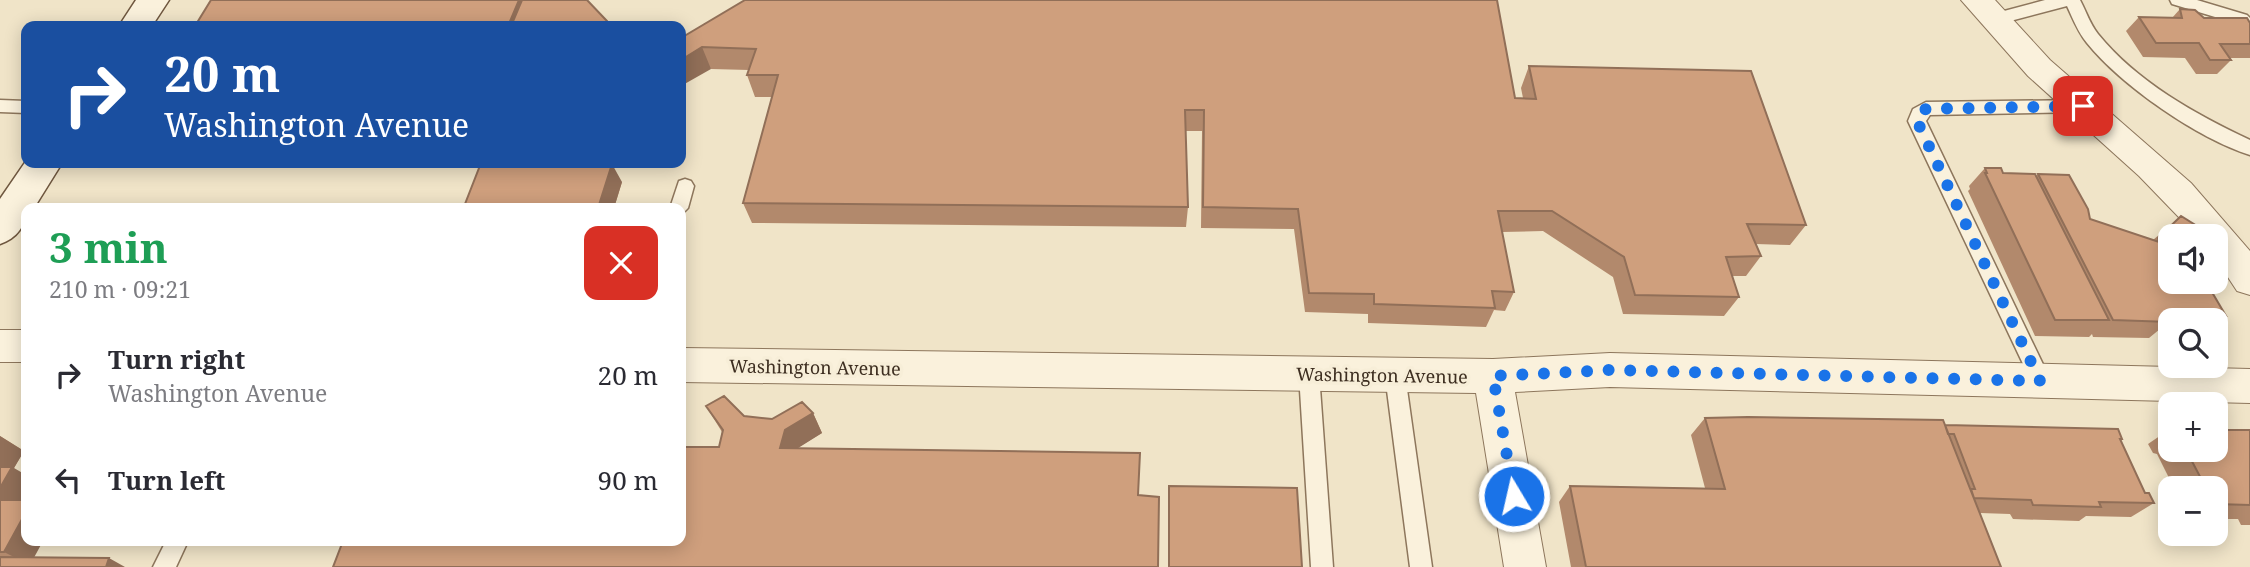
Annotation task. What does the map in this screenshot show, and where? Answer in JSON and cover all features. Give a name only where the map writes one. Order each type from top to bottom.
[{"type":"main road","points":[[138,21],[153,0]]},
{"type":"main road","points":[[0,229],[41,168]]},
{"type":"street","points":[[1986,9],[2036,66],[2209,222],[2250,280]]},
{"type":"street","points":[[0,346],[21,346]]},
{"type":"street","name":"Washington Avenue","points":[[686,365],[1493,376],[1610,370],[2250,386]]},
{"type":"street","points":[[1493,376],[1525,567]]},
{"type":"lane","points":[[1986,9],[2070,0],[2091,37],[2135,80],[2208,128],[2250,148]]},
{"type":"lane","points":[[2178,0],[2241,19],[2250,29]]},
{"type":"lane","points":[[0,106],[21,107]]},
{"type":"lane","points":[[2040,381],[1917,121],[1919,114],[1926,109],[2083,106]]},
{"type":"lane","points":[[680,203],[685,186]]},
{"type":"lane","points":[[1309,374],[1322,567]]},
{"type":"lane","points":[[1395,375],[1421,567]]},
{"type":"lane","points":[[164,567],[174,546]]},
{"type":"building","points":[[211,0],[519,0],[510,21],[198,21]]},
{"type":"building","points":[[522,0],[587,0],[607,21],[513,21]]},
{"type":"building","points":[[745,0],[1497,0],[1515,98],[1536,99],[1529,66],[1751,71],[1806,225],[1747,224],[1761,256],[1726,257],[1739,297],[1635,295],[1624,257],[1552,211],[1498,211],[1514,292],[1492,291],[1495,308],[1374,304],[1374,294],[1309,293],[1298,209],[1203,207],[1204,110],[1185,110],[1188,207],[743,203],[778,75],[747,75],[756,49],[702,47],[686,57],[686,35]]},
{"type":"building","points":[[2180,9],[2195,10],[2204,18],[2247,18],[2250,23],[2250,44],[2220,44],[2231,60],[2210,60],[2199,43],[2156,43],[2139,17],[2182,18]]},
{"type":"building","points":[[479,168],[611,168],[600,203],[465,203]]},
{"type":"building","points":[[1985,168],[2001,168],[2003,173],[2035,174],[2109,320],[2055,320]]},
{"type":"building","points":[[2038,174],[2069,175],[2088,209],[2090,219],[2158,242],[2158,294],[2213,294],[2221,308],[2158,308],[2158,322],[2113,320]]},
{"type":"building","points":[[2181,216],[2194,224],[2173,224]]},
{"type":"building","points":[[724,396],[744,416],[772,419],[802,402],[813,413],[785,430],[780,448],[1140,453],[1138,495],[1159,497],[1158,567],[333,567],[341,546],[686,546],[686,447],[719,447],[723,430],[706,406]]},
{"type":"building","points":[[1705,418],[1943,420],[2001,567],[1586,567],[1570,486],[1725,489]]},
{"type":"building","points":[[1945,425],[2118,429],[2145,493],[2149,493],[2154,503],[2099,502],[2101,507],[2033,505],[2031,500],[1974,498],[1971,489],[1975,489],[1954,434],[1948,434]]},
{"type":"building","points":[[2228,430],[2250,430],[2250,505],[2228,504],[2228,476],[2200,476],[2192,462],[2228,462]]},
{"type":"building","points":[[0,467],[12,467],[0,488]]},
{"type":"building","points":[[1169,486],[1297,488],[1302,567],[1169,567]]},
{"type":"building","points":[[0,500],[21,500],[21,521],[4,552],[0,552]]},
{"type":"building","points":[[0,557],[109,558],[106,567],[0,567]]},
{"type":"route","points":[[1514,496],[1493,376],[1610,370],[2040,381],[1917,121],[1919,114],[1926,109],[2083,106]]}]
